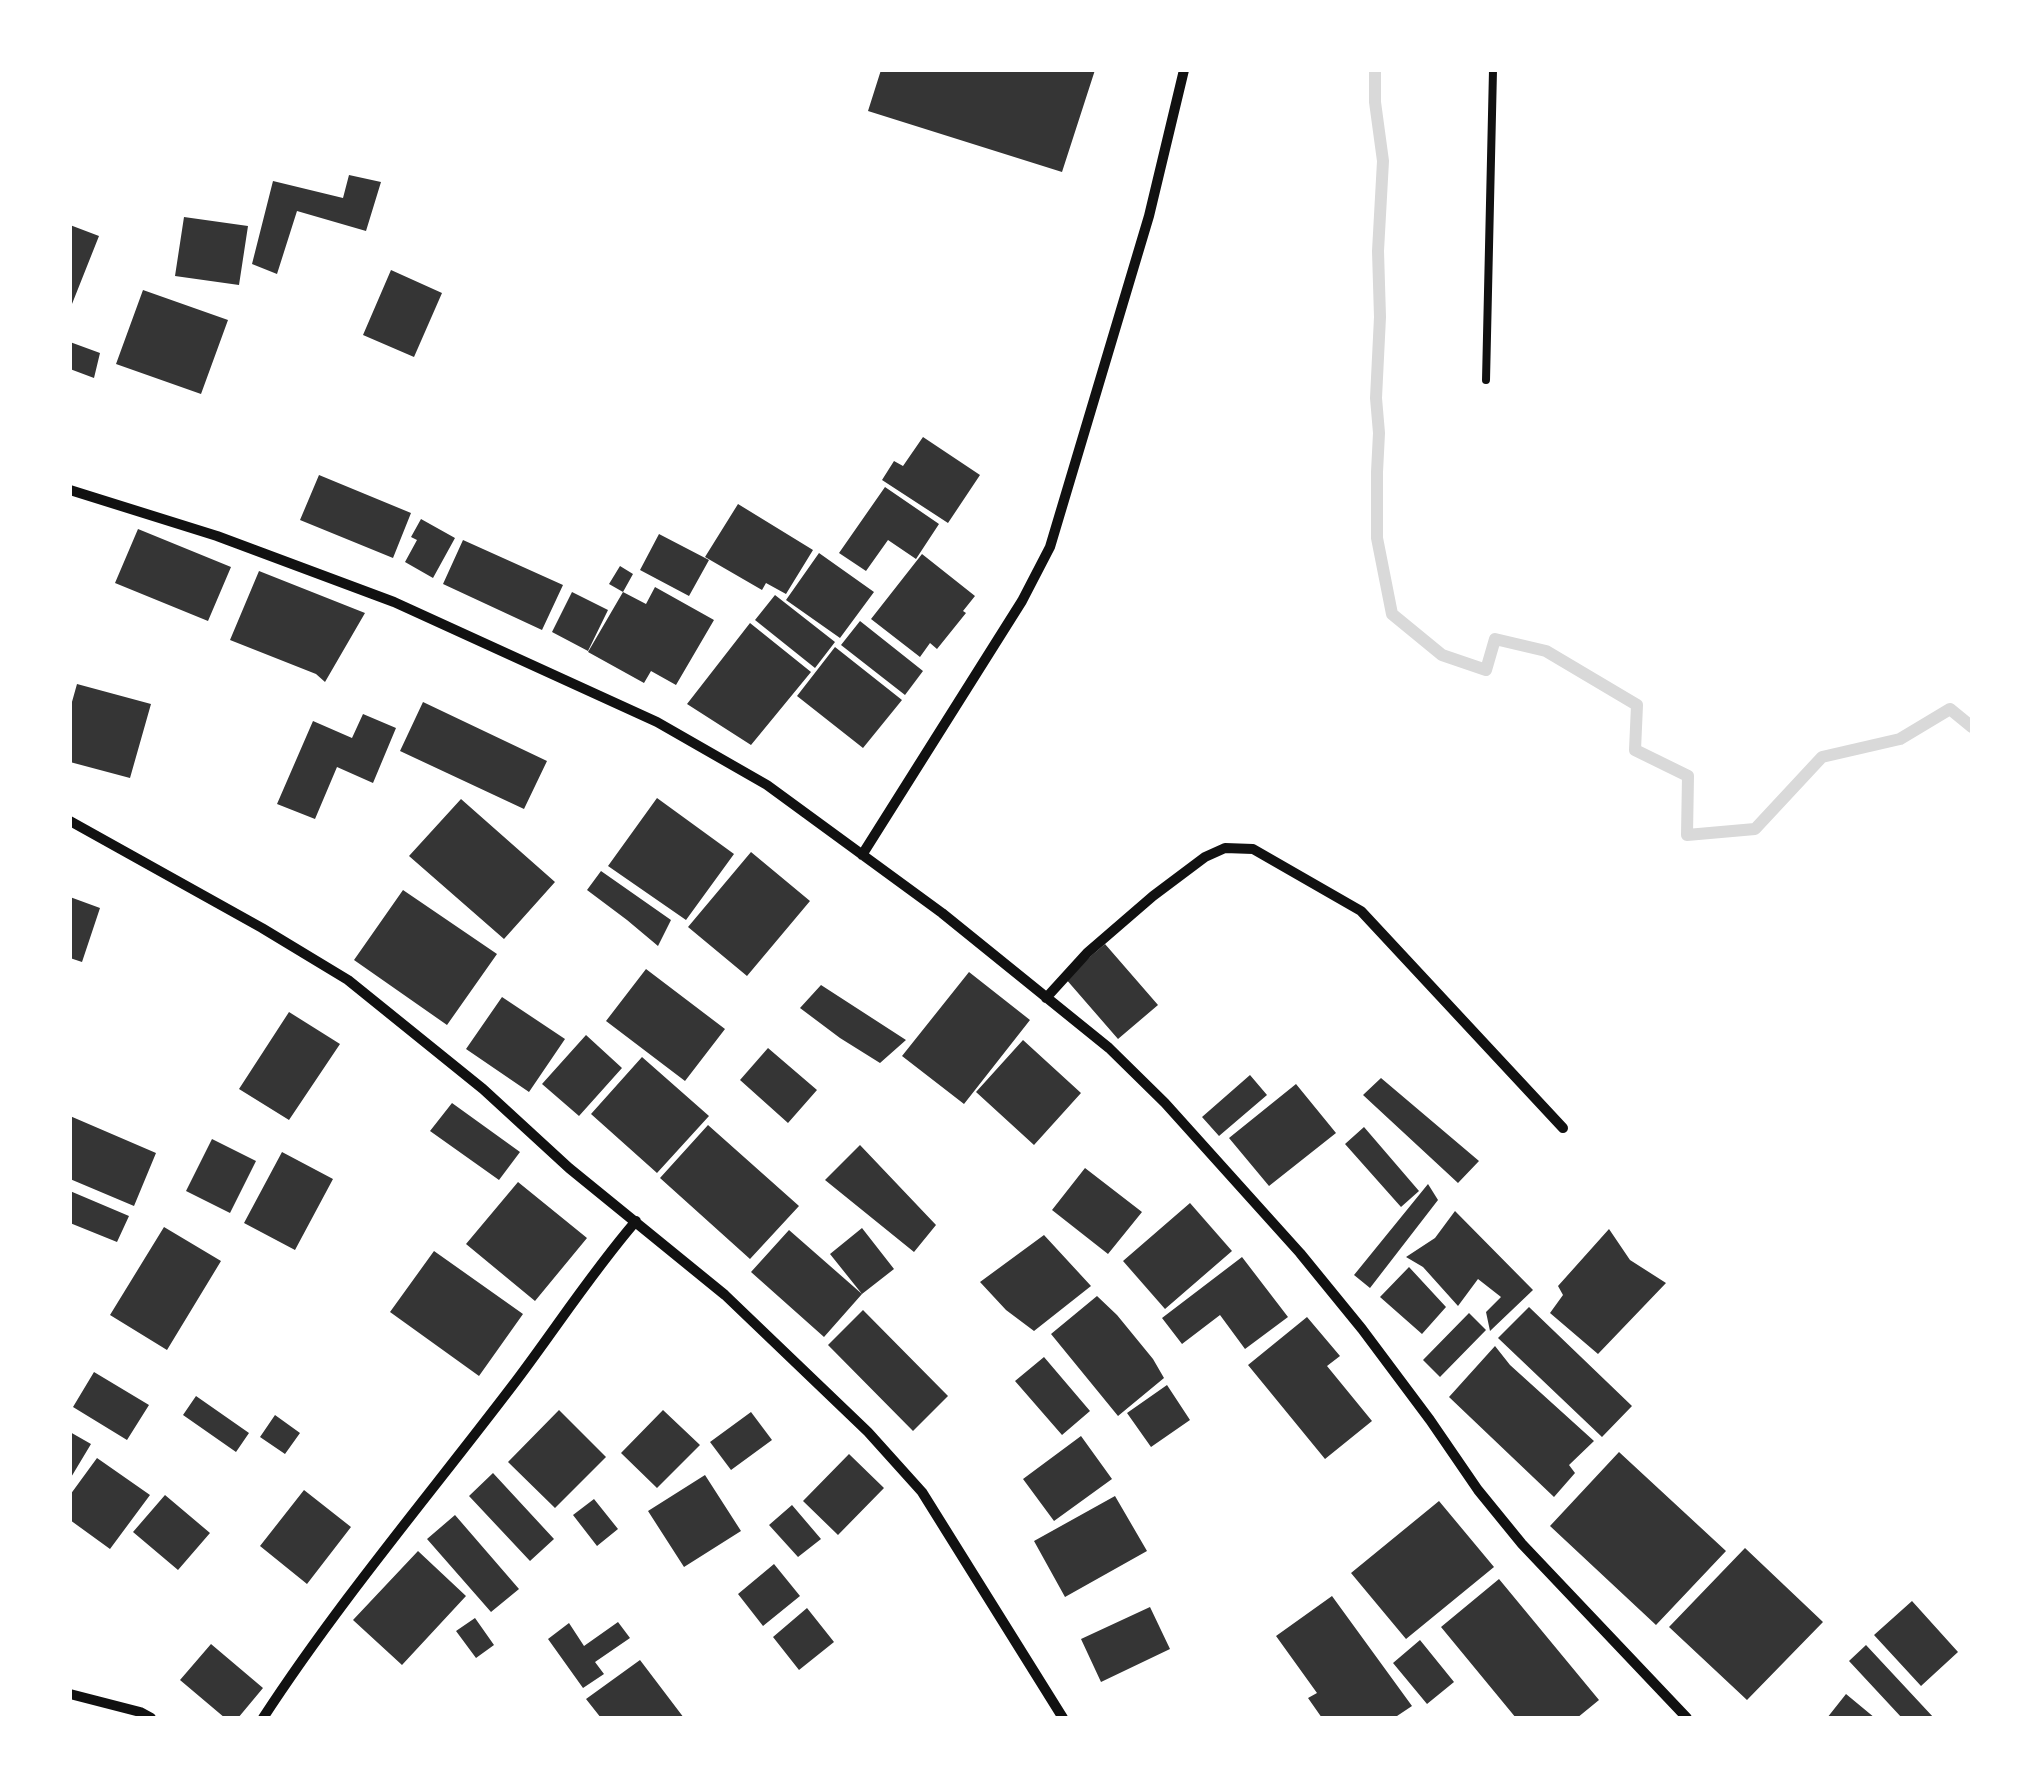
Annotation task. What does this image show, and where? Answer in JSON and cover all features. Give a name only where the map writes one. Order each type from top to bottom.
[{"type":"street","points":[[862,855],[1022,601],[1050,547],[1149,216],[1184,70]]},
{"type":"street","points":[[70,490],[217,536],[376,595],[657,722],[751,776],[942,914],[1109,1048],[1166,1103],[1362,1329],[1478,1490],[1522,1544],[1687,1718]]},
{"type":"street","points":[[70,821],[348,980],[484,1089],[568,1168],[725,1295],[868,1432],[922,1492],[1063,1718]]},
{"type":"street","points":[[1046,998],[1087,953],[1205,856],[1225,848],[1252,849],[1361,911],[1563,1128]]},
{"type":"street","points":[[262,1718],[371,1566],[518,1379],[606,1256],[636,1222]]},
{"type":"street","points":[[70,1694],[151,1718]]},
{"type":"lane","points":[[1486,380],[1493,70]]},
{"type":"building","points":[[881,70],[1095,70],[1062,172],[868,111]]},
{"type":"building","points":[[349,175],[381,182],[366,231],[297,211],[277,274],[252,264],[273,181],[343,198]]},
{"type":"building","points":[[184,217],[248,226],[239,285],[175,276]]},
{"type":"building","points":[[70,225],[99,236],[70,309]]},
{"type":"building","points":[[391,270],[442,293],[414,357],[363,335]]},
{"type":"building","points":[[143,290],[228,320],[201,394],[116,364]]},
{"type":"building","points":[[70,342],[100,353],[94,378],[70,369]]},
{"type":"building","points":[[923,437],[980,475],[948,523],[882,480],[894,461],[903,466]]},
{"type":"building","points":[[319,475],[411,513],[393,558],[300,520]]},
{"type":"building","points":[[885,487],[939,524],[916,559],[888,540],[866,571],[839,553]]},
{"type":"building","points":[[738,504],[813,550],[786,594],[766,583],[762,590],[705,557]]},
{"type":"building","points":[[421,519],[455,538],[433,578],[405,562],[417,540],[411,537]]},
{"type":"building","points":[[138,529],[231,567],[208,621],[115,583]]},
{"type":"building","points":[[659,534],[709,560],[689,596],[640,570]]},
{"type":"building","points":[[463,540],[563,585],[542,630],[443,584]]},
{"type":"building","points":[[819,553],[874,592],[840,638],[786,600]]},
{"type":"building","points":[[922,554],[975,596],[937,649],[930,643],[920,657],[871,619]]},
{"type":"building","points":[[620,566],[633,574],[623,592],[609,584]]},
{"type":"building","points":[[259,571],[365,613],[325,682],[316,674],[230,640]]},
{"type":"building","points":[[655,587],[714,620],[676,685],[651,671],[644,683],[588,652],[623,592],[646,604]]},
{"type":"building","points":[[572,592],[608,610],[588,651],[552,632]]},
{"type":"building","points":[[775,595],[835,642],[815,668],[755,620]]},
{"type":"building","points":[[860,621],[923,671],[905,695],[841,645]]},
{"type":"building","points":[[750,623],[811,672],[751,745],[687,704]]},
{"type":"building","points":[[835,647],[902,700],[863,748],[797,696]]},
{"type":"building","points":[[77,684],[151,704],[130,778],[70,762],[70,709]]},
{"type":"building","points":[[423,702],[547,761],[524,809],[400,751]]},
{"type":"building","points":[[363,714],[396,728],[373,783],[337,767],[315,819],[277,804],[313,721],[352,738]]},
{"type":"building","points":[[657,798],[734,854],[686,920],[608,866]]},
{"type":"building","points":[[461,799],[555,882],[504,939],[409,856]]},
{"type":"building","points":[[751,852],[810,901],[747,976],[688,927]]},
{"type":"building","points":[[601,871],[671,920],[658,946],[587,890]]},
{"type":"building","points":[[403,890],[497,954],[447,1025],[354,960]]},
{"type":"building","points":[[70,897],[100,908],[82,962],[70,958]]},
{"type":"building","points":[[1105,944],[1158,1005],[1118,1039],[1065,978]]},
{"type":"building","points":[[646,969],[725,1029],[685,1081],[606,1021]]},
{"type":"building","points":[[969,972],[1030,1020],[964,1104],[902,1056]]},
{"type":"building","points":[[821,985],[906,1040],[880,1063],[840,1038],[800,1008]]},
{"type":"building","points":[[502,997],[565,1039],[529,1092],[466,1049]]},
{"type":"building","points":[[289,1012],[340,1044],[289,1120],[239,1089]]},
{"type":"building","points":[[586,1035],[622,1068],[579,1116],[542,1084]]},
{"type":"building","points":[[1023,1040],[1081,1093],[1034,1145],[976,1092]]},
{"type":"building","points":[[768,1048],[817,1090],[788,1123],[740,1080]]},
{"type":"building","points":[[642,1057],[709,1116],[657,1173],[591,1114]]},
{"type":"building","points":[[1250,1075],[1267,1095],[1219,1136],[1202,1117]]},
{"type":"building","points":[[1381,1078],[1479,1161],[1458,1183],[1363,1095]]},
{"type":"building","points":[[1296,1084],[1336,1133],[1269,1186],[1229,1138]]},
{"type":"building","points":[[452,1103],[520,1152],[499,1180],[430,1131]]},
{"type":"building","points":[[70,1116],[156,1153],[134,1206],[70,1179]]},
{"type":"building","points":[[708,1125],[799,1206],[750,1259],[660,1178]]},
{"type":"building","points":[[1364,1127],[1419,1191],[1401,1207],[1345,1144]]},
{"type":"building","points":[[212,1139],[256,1161],[230,1213],[186,1191]]},
{"type":"building","points":[[860,1145],[936,1225],[914,1252],[825,1180]]},
{"type":"building","points":[[282,1152],[333,1179],[295,1250],[244,1223]]},
{"type":"building","points":[[1085,1168],[1142,1212],[1108,1254],[1052,1210]]},
{"type":"building","points":[[518,1182],[587,1238],[535,1301],[466,1244]]},
{"type":"building","points":[[1428,1184],[1438,1200],[1370,1288],[1354,1275]]},
{"type":"building","points":[[70,1191],[129,1216],[117,1242],[70,1223]]},
{"type":"building","points":[[1190,1203],[1232,1251],[1165,1309],[1123,1261]]},
{"type":"building","points":[[1455,1211],[1533,1290],[1490,1331],[1486,1312],[1501,1297],[1478,1279],[1458,1306],[1423,1267],[1406,1257],[1435,1238]]},
{"type":"building","points":[[164,1227],[221,1261],[167,1350],[110,1315]]},
{"type":"building","points":[[862,1228],[894,1269],[862,1294],[830,1254]]},
{"type":"building","points":[[1609,1229],[1630,1260],[1666,1283],[1598,1354],[1550,1313],[1563,1295],[1558,1286]]},
{"type":"building","points":[[789,1230],[862,1294],[824,1337],[751,1272]]},
{"type":"building","points":[[1044,1235],[1091,1286],[1034,1331],[1006,1310],[980,1282]]},
{"type":"building","points":[[434,1251],[523,1314],[479,1376],[390,1312]]},
{"type":"building","points":[[1242,1257],[1288,1317],[1245,1349],[1220,1315],[1182,1344],[1162,1318]]},
{"type":"building","points":[[1409,1267],[1446,1307],[1422,1334],[1380,1297]]},
{"type":"building","points":[[1097,1296],[1153,1359],[1164,1378],[1118,1416],[1051,1334]]},
{"type":"building","points":[[1529,1307],[1632,1406],[1602,1437],[1498,1338]]},
{"type":"building","points":[[863,1310],[948,1396],[913,1431],[828,1345]]},
{"type":"building","points":[[1469,1313],[1486,1330],[1440,1377],[1423,1360]]},
{"type":"building","points":[[1307,1317],[1340,1356],[1327,1366],[1372,1421],[1325,1459],[1248,1365]]},
{"type":"building","points":[[1495,1346],[1510,1365],[1594,1441],[1569,1465],[1575,1473],[1554,1497],[1449,1397]]},
{"type":"building","points":[[1044,1357],[1090,1411],[1062,1435],[1015,1381]]},
{"type":"building","points":[[94,1372],[149,1405],[127,1440],[73,1407]]},
{"type":"building","points":[[1167,1385],[1190,1420],[1151,1447],[1127,1413]]},
{"type":"building","points":[[196,1396],[249,1433],[236,1452],[183,1415]]},
{"type":"building","points":[[559,1410],[606,1457],[555,1508],[508,1462]]},
{"type":"building","points":[[663,1410],[700,1445],[657,1488],[621,1453]]},
{"type":"building","points":[[751,1412],[772,1440],[731,1470],[710,1442]]},
{"type":"building","points":[[275,1415],[300,1433],[285,1454],[260,1437]]},
{"type":"building","points":[[70,1432],[91,1444],[70,1479]]},
{"type":"building","points":[[1081,1436],[1112,1479],[1054,1521],[1023,1479]]},
{"type":"building","points":[[1619,1452],[1726,1551],[1656,1625],[1550,1526]]},
{"type":"building","points":[[849,1454],[884,1488],[838,1535],[803,1501]]},
{"type":"building","points":[[97,1458],[150,1495],[110,1549],[70,1520],[70,1495]]},
{"type":"building","points":[[493,1473],[554,1539],[530,1561],[469,1496]]},
{"type":"building","points":[[705,1475],[741,1531],[684,1567],[648,1511]]},
{"type":"building","points":[[304,1490],[351,1527],[307,1584],[260,1546]]},
{"type":"building","points":[[165,1495],[210,1533],[178,1570],[133,1532]]},
{"type":"building","points":[[1115,1496],[1147,1551],[1065,1597],[1034,1541]]},
{"type":"building","points":[[594,1499],[618,1529],[597,1546],[573,1515]]},
{"type":"building","points":[[1439,1501],[1494,1567],[1406,1639],[1351,1573]]},
{"type":"building","points":[[792,1505],[821,1539],[798,1557],[769,1525]]},
{"type":"building","points":[[455,1515],[519,1589],[491,1612],[427,1539]]},
{"type":"building","points":[[1745,1548],[1823,1622],[1747,1700],[1669,1627]]},
{"type":"building","points":[[418,1551],[466,1596],[402,1665],[353,1620]]},
{"type":"building","points":[[774,1564],[800,1596],[763,1626],[738,1594]]},
{"type":"building","points":[[1499,1579],[1599,1700],[1577,1718],[1516,1718],[1441,1627]]},
{"type":"building","points":[[1332,1596],[1412,1706],[1394,1718],[1322,1718],[1308,1698],[1317,1693],[1276,1636]]},
{"type":"building","points":[[1912,1601],[1958,1652],[1921,1686],[1874,1635]]},
{"type":"building","points":[[1150,1607],[1170,1649],[1101,1682],[1081,1639]]},
{"type":"building","points":[[807,1608],[834,1642],[799,1670],[773,1637]]},
{"type":"building","points":[[475,1618],[494,1645],[476,1658],[456,1631]]},
{"type":"building","points":[[618,1622],[630,1638],[595,1662],[604,1674],[583,1688],[548,1639],[569,1623],[584,1646]]},
{"type":"building","points":[[1420,1640],[1454,1682],[1427,1704],[1393,1663]]},
{"type":"building","points":[[211,1644],[263,1688],[238,1718],[225,1718],[180,1680]]},
{"type":"building","points":[[1866,1645],[1934,1718],[1902,1718],[1849,1661]]},
{"type":"building","points":[[640,1660],[684,1718],[601,1718],[586,1699]]},
{"type":"building","points":[[1846,1694],[1875,1718],[1827,1718]]},
{"type":"waterway","points":[[1375,70],[1383,161],[1378,251],[1377,538],[1392,614],[1442,655],[1486,670],[1495,639],[1546,651],[1637,705],[1635,750],[1688,776],[1687,835],[1755,829],[1822,757],[1900,739],[1950,709],[1972,727]]}]
